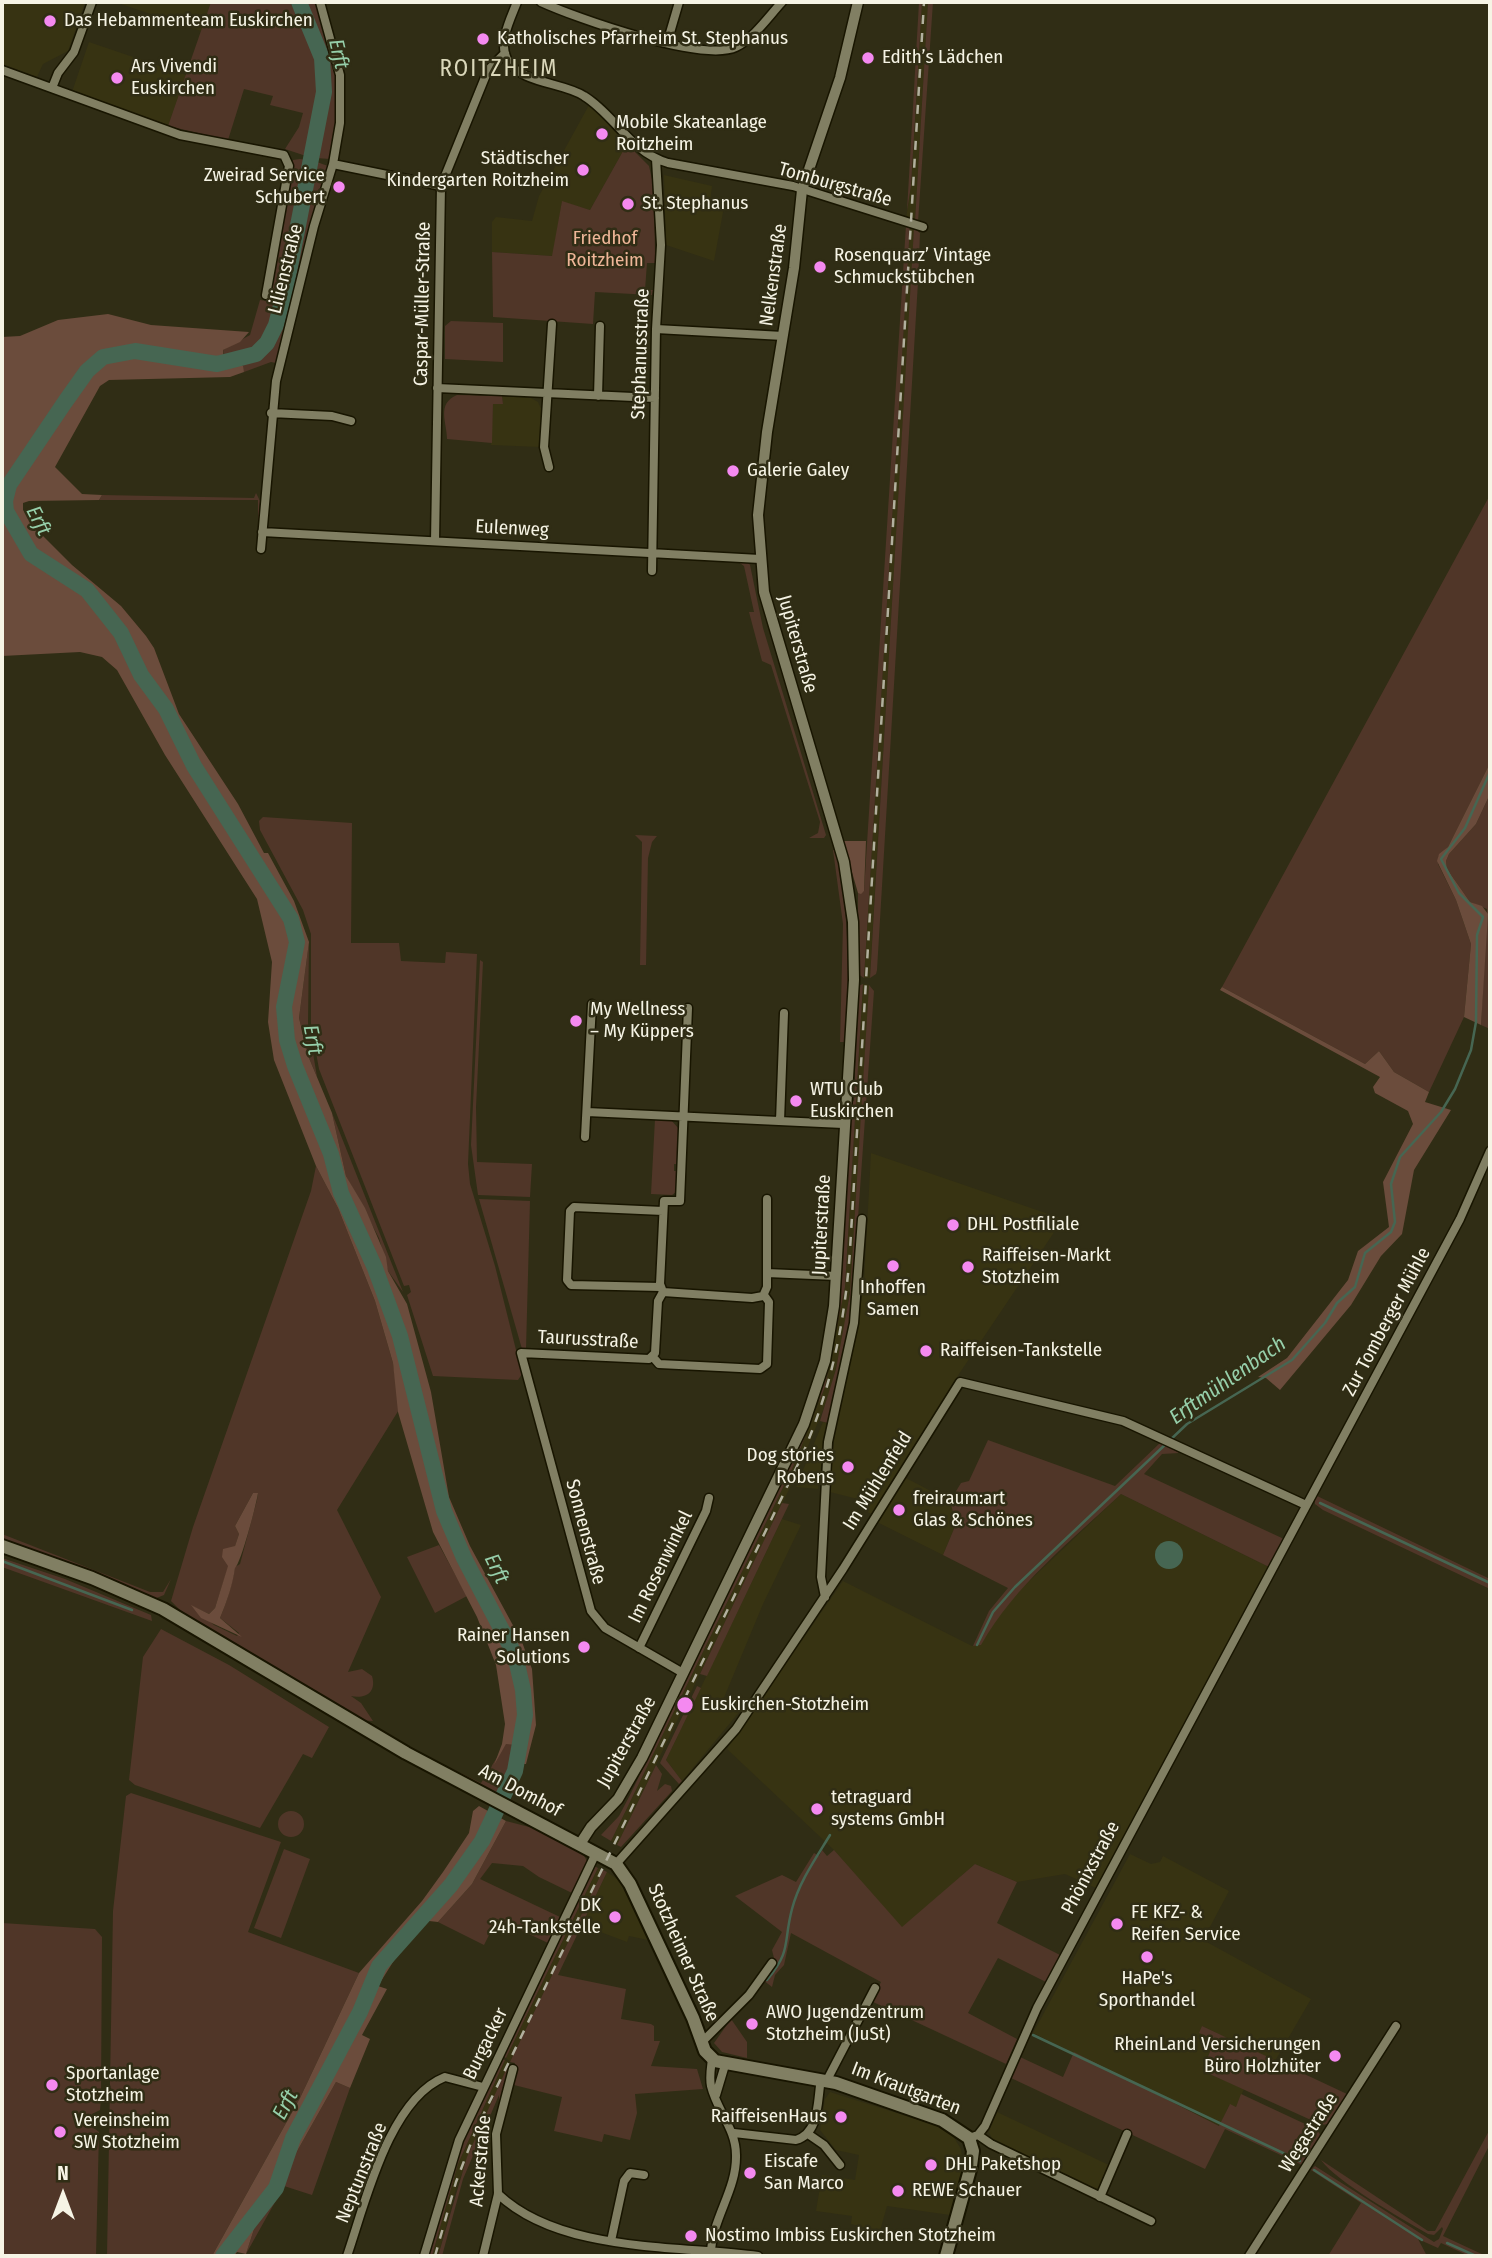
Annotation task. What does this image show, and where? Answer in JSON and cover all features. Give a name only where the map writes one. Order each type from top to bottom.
[{"type":"main road","name":"Am Domhof","points":[[2,1546],[92,1578],[163,1609],[406,1753],[616,1864]]},
{"type":"main road","name":"Stotzheimer Straße","points":[[616,1864],[630,1884],[701,2043],[718,2062]]},
{"type":"main road","name":"Im Krautgarten","points":[[718,2062],[824,2080],[942,2120],[974,2137]]},
{"type":"main road","name":"Phönixstraße","points":[[946,2256],[971,2166],[974,2137]]},
{"type":"street","points":[[52,88],[58,73],[74,52],[92,2]]},
{"type":"street","name":"Lilienstraße","points":[[261,549],[271,413],[285,336],[333,164],[340,123],[342,88],[320,2]]},
{"type":"street","name":"Caspar-Müller-Straße","points":[[435,541],[441,186],[488,70],[505,53],[506,35],[517,2]]},
{"type":"street","points":[[541,2],[667,43],[708,51],[734,48],[747,40],[782,2]]},
{"type":"street","points":[[667,43],[679,2]]},
{"type":"street","name":"Nelkenstraße","points":[[760,559],[760,485],[802,190],[840,78],[858,2]]},
{"type":"street","points":[[505,53],[509,62],[519,71],[584,96],[636,146],[656,159]]},
{"type":"street","points":[[2,70],[180,135],[284,155],[289,166],[266,295]]},
{"type":"street","name":"Tomburgstraße","points":[[656,159],[802,190],[923,227]]},
{"type":"street","name":"Stephanusstraße","points":[[652,571],[656,329],[661,240],[656,159]]},
{"type":"street","points":[[333,164],[441,186]]},
{"type":"street","points":[[549,467],[544,447],[552,324]]},
{"type":"street","points":[[598,396],[600,326]]},
{"type":"street","points":[[656,329],[783,336]]},
{"type":"street","points":[[437,388],[655,398]]},
{"type":"street","points":[[271,413],[332,416],[351,421]]},
{"type":"street","name":"Eulenweg","points":[[262,532],[760,559]]},
{"type":"street","name":"Jupiterstraße","points":[[580,1844],[625,1788],[683,1673],[808,1413],[827,1350],[836,1276],[843,1124],[854,980],[850,890],[839,842],[772,626],[760,559]]},
{"type":"street","points":[[585,1137],[592,1004]]},
{"type":"street","points":[[688,1008],[680,1201],[664,1201],[663,1211],[574,1207],[570,1211],[567,1280],[571,1284],[752,1298],[764,1295]]},
{"type":"street","points":[[780,1121],[784,1013]]},
{"type":"street","points":[[587,1112],[843,1124]]},
{"type":"street","name":"Zur Tomberger Mühle","points":[[1306,1505],[1460,1219],[1490,1151]]},
{"type":"street","name":"Taurusstraße","points":[[652,1356],[659,1364],[760,1369],[767,1364],[769,1302],[764,1295],[767,1273],[767,1199]]},
{"type":"street","name":"Taurusstraße","points":[[521,1353],[649,1359],[655,1353],[658,1301],[662,1290],[663,1211]]},
{"type":"street","points":[[825,1597],[821,1577],[828,1441],[854,1323],[862,1219]]},
{"type":"street","points":[[767,1273],[836,1276]]},
{"type":"street","name":"Sonnenstraße","points":[[521,1353],[591,1611],[605,1628],[683,1673]]},
{"type":"street","name":"Im Mühlenfeld","points":[[616,1864],[736,1729],[825,1597],[960,1382],[1110,1417],[1306,1505]]},
{"type":"street","name":"Im Rosenwinkel","points":[[639,1648],[706,1511],[709,1498]]},
{"type":"street","name":"Phönixstraße","points":[[974,2137],[1038,2008],[1306,1505]]},
{"type":"street","name":"Burgacker","points":[[424,2256],[455,2152],[483,2087],[596,1853]]},
{"type":"street","points":[[701,2043],[750,1995],[772,1963]]},
{"type":"street","name":"Im Krautgarten","points":[[824,2080],[875,1987]]},
{"type":"street","name":"Wegastraße","points":[[1249,2256],[1396,2026]]},
{"type":"street","points":[[716,2095],[718,2062]]},
{"type":"street","name":"Stotzheimer Straße","points":[[711,2254],[715,2223],[736,2169],[734,2133],[727,2125],[711,2085],[718,2062]]},
{"type":"street","name":"Ackerstraße","points":[[483,2256],[498,2194],[495,2143],[513,2069]]},
{"type":"street","name":"Neptunstraße","points":[[346,2256],[384,2151],[413,2104],[430,2086],[445,2077],[483,2087]]},
{"type":"street","points":[[734,2133],[796,2140],[808,2134],[813,2126],[824,2080]]},
{"type":"street","points":[[808,2134],[824,2145],[840,2165]]},
{"type":"street","points":[[1100,2197],[1127,2134]]},
{"type":"street","points":[[974,2137],[1151,2221]]},
{"type":"street","points":[[611,2241],[624,2181],[629,2172],[644,2175]]},
{"type":"street","points":[[498,2194],[534,2220],[611,2241],[711,2254],[758,2256]]},
{"type":"shaded area","points":[[2,2],[85,2],[68,51],[43,64],[37,77],[2,64]]},
{"type":"shaded area","points":[[115,2],[211,2],[201,31]]},
{"type":"shaded area","points":[[922,2],[928,2],[915,221],[906,219],[911,186]]},
{"type":"shaded area","points":[[89,42],[186,75],[168,126],[72,92]]},
{"type":"shaded area","name":"Städtischer Kindergarten Roitzheim","points":[[589,105],[627,144],[590,210],[562,202],[553,256],[492,252],[492,222],[496,217],[532,221],[539,196]]},
{"type":"shaded area","points":[[664,175],[712,186],[710,202],[724,207],[714,261],[666,245]]},
{"type":"shaded area","points":[[910,226],[914,228],[914,237],[870,978],[864,978]]},
{"type":"shaded area","points":[[108,314],[151,325],[249,332],[240,342],[223,350],[224,359],[243,366],[244,372],[230,377],[109,380],[100,386],[55,467],[82,494],[102,495],[99,500],[29,501],[23,503],[23,510],[40,533],[72,565],[121,606],[146,636],[154,648],[179,714],[238,804],[294,901],[309,942],[299,1018],[309,1058],[332,1113],[346,1176],[365,1208],[386,1257],[388,1271],[407,1304],[431,1392],[449,1497],[470,1546],[522,1642],[532,1669],[536,1725],[526,1764],[519,1764],[517,1745],[506,1744],[494,1765],[502,1744],[505,1724],[496,1665],[477,1617],[433,1532],[398,1412],[393,1363],[375,1301],[338,1208],[316,1166],[274,1060],[268,1022],[272,962],[257,899],[165,755],[117,670],[102,657],[80,652],[2,656],[2,337],[20,336],[58,320]]},
{"type":"shaded area","points":[[502,396],[531,398],[538,402],[542,411],[540,447],[491,445],[493,403],[503,404]]},
{"type":"shaded area","points":[[1490,763],[1490,794],[1476,824],[1446,861],[1447,869],[1470,902],[1482,906],[1488,914],[1481,1025],[1464,1017],[1471,944],[1456,900],[1437,861],[1439,854],[1448,847]]},
{"type":"shaded area","points":[[843,841],[866,841],[864,891],[861,894],[858,893]]},
{"type":"shaded area","points":[[863,984],[869,985],[853,1265],[844,1333],[830,1393],[797,1473],[617,1845],[611,1841],[793,1467],[825,1387],[845,1287]]},
{"type":"shaded area","points":[[1222,987],[1365,1064],[1379,1051],[1394,1072],[1429,1092],[1425,1102],[1451,1110],[1414,1170],[1402,1234],[1381,1256],[1351,1305],[1280,1390],[1266,1378],[1258,1377],[1287,1358],[1348,1280],[1358,1251],[1389,1227],[1383,1182],[1413,1124],[1408,1111],[1375,1093],[1373,1087],[1380,1077],[1220,990]]},
{"type":"shaded area","points":[[871,1153],[1063,1219],[959,1374],[873,1514],[863,1511],[862,1500],[830,1492],[835,1429],[856,1338],[864,1283]]},
{"type":"shaded area","points":[[823,1422],[827,1423],[818,1489],[796,1487]]},
{"type":"shaded area","points":[[904,1477],[950,1501],[956,1524],[943,1555],[877,1522]]},
{"type":"shaded area","points":[[253,1493],[258,1493],[251,1521],[220,1618],[242,1637],[201,1618],[191,1605],[209,1614],[215,1608],[228,1566],[222,1557],[223,1549],[235,1546],[239,1534],[235,1526]]},
{"type":"shaded area","points":[[1121,1494],[1269,1567],[1096,1888],[1065,1874],[1017,1882],[975,1864],[902,1928],[834,1850],[727,1749],[843,1581],[972,1646],[980,1645],[997,1617],[1023,1587]]},
{"type":"shaded area","points":[[782,1519],[801,1525],[763,1604],[723,1700],[740,1711],[682,1781],[666,1760]]},
{"type":"shaded area","points":[[1169,1541],[1179,1545],[1183,1555],[1179,1565],[1169,1569],[1159,1565],[1155,1555],[1159,1545]]},
{"type":"shaded area","points":[[479,1806],[506,1821],[472,1884],[438,1922],[429,1921],[398,1954],[378,1986],[387,1989],[362,2035],[370,2039],[350,2088],[336,2082],[255,2226],[246,2254],[237,2252],[234,2256],[212,2256],[300,2098],[359,1973],[422,1901],[443,1872],[469,1833],[473,1811]]},
{"type":"shaded area","points":[[1130,1854],[1151,1864],[1160,1862],[1163,1856],[1229,1891],[1203,1940],[1311,1999],[1275,2061],[1202,2026],[1215,2040],[1203,2068],[1205,2072],[1244,2089],[1236,2107],[1229,2105],[1220,2126],[1033,2033]]},
{"type":"shaded area","points":[[598,1868],[603,1870],[510,2062],[506,2058]]},
{"type":"shaded area","points":[[607,1872],[620,1881],[648,1940],[629,1936],[627,1942],[582,1925]]},
{"type":"shaded area","points":[[505,2060],[509,2063],[457,2185],[438,2256],[432,2256],[458,2164]]},
{"type":"shaded area","points":[[830,2092],[935,2125],[953,2136],[961,2149],[963,2166],[950,2215],[887,2206],[880,2231],[851,2224],[852,2216],[816,2211],[822,2175],[855,2180],[859,2155],[836,2150],[820,2130],[825,2099]]},
{"type":"shaded area","points":[[997,2112],[1111,2166],[1101,2187],[1094,2190],[993,2141],[989,2132]]},
{"type":"green space","points":[[211,2],[290,2],[309,38],[321,75],[309,157],[285,149],[299,127],[303,113],[270,105],[273,96],[244,89],[228,140],[168,126]]},
{"type":"green space","points":[[305,2],[316,2],[337,83],[337,110],[330,159],[316,158],[325,112],[326,78]]},
{"type":"green space","points":[[919,2],[922,2],[911,186],[907,211]]},
{"type":"green space","points":[[928,2],[933,2],[918,222],[915,221]]},
{"type":"green space","name":"Friedhof Roitzheim","points":[[627,144],[649,166],[654,188],[655,263],[647,263],[645,290],[653,290],[652,295],[595,292],[593,324],[493,317],[492,252],[552,256],[562,201],[590,210]]},
{"type":"green space","points":[[293,160],[306,160],[295,227],[284,283],[271,328],[263,342],[255,349],[226,360],[223,350],[250,335],[260,300],[267,301]]},
{"type":"green space","points":[[314,161],[328,166],[276,363],[271,362],[244,372],[240,364],[267,347],[285,310],[298,258]]},
{"type":"green space","points":[[906,225],[910,226],[864,978],[858,974],[858,893],[864,891]]},
{"type":"green space","points":[[914,228],[920,233],[918,282],[877,970],[870,978]]},
{"type":"green space","points":[[451,321],[503,323],[503,362],[445,359],[445,326]]},
{"type":"green space","points":[[457,395],[502,396],[503,404],[493,404],[492,443],[447,439],[445,408]]},
{"type":"green space","points":[[256,493],[260,501],[258,528],[258,500],[99,500],[102,495],[254,498]]},
{"type":"green space","points":[[1490,495],[1490,763],[1448,847],[1438,857],[1438,864],[1456,900],[1471,944],[1464,1017],[1429,1092],[1394,1072],[1379,1051],[1365,1064],[1222,987]]},
{"type":"green space","points":[[737,561],[747,561],[750,565],[763,628],[826,835],[824,838],[809,838],[818,833],[820,822],[771,665],[762,661],[749,612],[754,612],[744,566]]},
{"type":"green space","points":[[1490,794],[1490,1029],[1481,1025],[1487,909],[1470,902],[1447,869],[1446,861],[1476,824]]},
{"type":"green space","points":[[263,817],[352,823],[351,943],[399,943],[401,961],[445,963],[446,952],[477,954],[468,1164],[470,1184],[495,1266],[522,1374],[518,1380],[433,1376],[407,1295],[411,1292],[409,1285],[404,1286],[319,1069],[311,1025],[311,934],[303,910],[260,830],[259,821]]},
{"type":"green space","points":[[635,835],[657,836],[652,842],[648,858],[646,965],[640,965],[642,842]]},
{"type":"green space","points":[[833,850],[836,850],[841,874],[846,922],[846,1042],[840,1042],[843,924]]},
{"type":"green space","points":[[309,942],[308,1023],[317,1077],[309,1058],[299,1018]]},
{"type":"green space","points":[[480,960],[483,962],[476,1107],[477,1162],[532,1164],[530,1197],[478,1195],[471,1145]]},
{"type":"green space","points":[[863,984],[845,1287],[825,1387],[818,1404],[825,1375],[851,1102],[854,1101],[858,986]]},
{"type":"green space","points":[[869,985],[874,991],[851,1317],[828,1423],[820,1421],[836,1369],[850,1293]]},
{"type":"green space","points":[[332,1113],[403,1292],[388,1271],[379,1238],[346,1176]]},
{"type":"green space","points":[[655,1119],[671,1120],[679,1129],[677,1164],[674,1164],[674,1171],[677,1171],[676,1192],[672,1195],[651,1194]]},
{"type":"green space","points":[[316,1166],[338,1208],[375,1301],[393,1363],[400,1408],[337,1510],[381,1597],[348,1672],[362,1669],[372,1676],[373,1687],[369,1694],[351,1696],[361,1703],[373,1721],[357,1720],[185,1615],[171,1601],[193,1527],[311,1191]],"holes":[[[253,1493],[258,1494],[240,1564],[235,1567],[220,1618],[239,1633],[237,1636],[214,1625],[192,1606],[209,1614],[215,1608],[239,1534],[235,1526]]]},
{"type":"green space","points":[[479,1199],[530,1201],[526,1349],[522,1349]]},
{"type":"green space","points":[[817,1407],[793,1467],[611,1841],[601,1835],[619,1816],[631,1793]]},
{"type":"green space","points":[[988,1440],[1115,1486],[1161,1442],[1179,1453],[1162,1454],[1144,1474],[1284,1539],[1269,1567],[1121,1494],[1027,1583],[981,1645],[973,1646],[989,1611],[1008,1588],[943,1555],[956,1524],[950,1501],[961,1483],[969,1481]]},
{"type":"green space","points":[[1315,1495],[1490,1579],[1490,1589],[1323,1510],[1315,1504]]},
{"type":"green space","points":[[782,1503],[789,1504],[707,1676],[700,1674]]},
{"type":"green space","points":[[2,1534],[150,1592],[163,1592],[171,1579],[164,1595],[154,1599],[2,1540]]},
{"type":"green space","points":[[439,1545],[467,1596],[435,1613],[407,1557]]},
{"type":"green space","points":[[2,1558],[65,1579],[151,1615],[152,1621],[2,1567]]},
{"type":"green space","points":[[161,1629],[229,1665],[329,1727],[312,1758],[303,1754],[260,1828],[135,1785],[129,1780],[143,1657]]},
{"type":"green space","points":[[697,1686],[701,1688],[666,1760],[682,1781],[679,1784],[660,1763]]},
{"type":"green space","points":[[506,1743],[517,1745],[509,1777],[500,1795],[423,1758],[424,1755],[481,1783]]},
{"type":"green space","points":[[656,1765],[662,1774],[657,1791],[665,1784],[671,1786],[672,1791],[621,1847],[617,1845]]},
{"type":"green space","points":[[131,1793],[281,1842],[248,1932],[359,1973],[300,2098],[212,2256],[107,2256],[113,1911],[126,1796]]},
{"type":"green space","points":[[291,1811],[300,1815],[304,1824],[300,1833],[291,1837],[282,1833],[278,1824],[282,1815]]},
{"type":"green space","points":[[506,1821],[533,1828],[583,1854],[587,1861],[572,1893],[523,1866],[492,1863],[480,1879],[560,1917],[548,1943],[497,1919],[484,1945],[438,1922],[472,1884]]},
{"type":"green space","points":[[284,1849],[310,1859],[281,1938],[254,1928]]},
{"type":"green space","points":[[822,1850],[827,1856],[834,1850],[902,1927],[975,1864],[1017,1882],[997,1923],[1060,1955],[1046,1982],[998,1958],[968,2013],[1017,2039],[1006,2064],[871,2001],[881,1982],[791,1933],[784,1965],[775,1975],[772,1987],[763,1980],[775,1962],[772,1950],[782,1932],[735,1896],[782,1875],[796,1882],[814,1853],[819,1856]]},
{"type":"green space","points":[[594,1866],[598,1868],[506,2058],[502,2056]]},
{"type":"green space","points":[[603,1870],[607,1872],[558,1975],[626,1989],[621,2019],[651,2024],[654,2026],[654,2041],[660,2041],[651,2066],[697,2069],[703,2089],[635,2094],[637,2113],[630,2140],[604,2134],[602,2142],[554,2131],[562,2097],[510,2084],[515,2063],[510,2062]]},
{"type":"green space","name":"Sportanlage Stotzheim","points":[[2,1923],[95,1929],[102,1937],[101,2098],[100,2110],[92,2114],[91,2126],[99,2132],[96,2256],[2,2256]]},
{"type":"green space","points":[[731,2019],[747,2042],[747,2058],[722,2052],[714,2043]]},
{"type":"green space","points":[[1202,2026],[1347,2094],[1328,2124],[1322,2125],[1205,2072],[1203,2068],[1215,2040],[1199,2033]]},
{"type":"green space","points":[[1074,2052],[1219,2126],[1230,2104],[1236,2107],[1241,2094],[1318,2130],[1320,2135],[1302,2165],[1225,2129],[1205,2169],[1011,2078],[1020,2057],[1063,2077]]},
{"type":"green space","points":[[501,2058],[505,2060],[458,2164],[432,2256],[428,2256],[465,2134]]},
{"type":"green space","points":[[509,2063],[509,2076],[499,2104],[499,2095],[463,2179],[442,2256],[438,2256],[467,2157]]},
{"type":"green space","points":[[336,2082],[350,2088],[312,2195],[284,2186],[246,2254],[255,2226]]},
{"type":"green space","points":[[1490,2129],[1490,2144],[1443,2236],[1486,2256],[1469,2256],[1441,2243],[1438,2248],[1418,2239],[1427,2256],[1328,2256],[1361,2203],[1311,2170],[1315,2166],[1434,2242],[1439,2239],[1443,2229],[1442,2227],[1434,2235],[1428,2234],[1355,2189],[1321,2160],[1428,2231],[1435,2231]]},
{"type":"waterway","name":"Erft","points":[[223,2256],[276,2188],[293,2138],[360,2012],[379,1966],[451,1885],[482,1841],[515,1771],[525,1715],[523,1690],[515,1655],[464,1558],[444,1511],[400,1336],[375,1268],[341,1193],[331,1154],[287,1040],[284,1007],[297,942],[291,919],[194,766],[166,709],[141,675],[121,633],[87,590],[31,554],[6,511],[5,501],[9,485],[87,371],[103,357],[135,351],[217,364],[256,354],[267,343],[276,325],[287,282],[324,92],[322,58],[299,2]]},
{"type":"waterway","name":"Erftmühlenbach","points":[[977,1645],[993,1612],[1015,1587],[1187,1424],[1292,1360],[1325,1323],[1337,1303],[1355,1287],[1365,1253],[1391,1232],[1395,1222],[1391,1184],[1400,1157],[1441,1112],[1455,1089],[1471,1050],[1476,1022],[1477,935],[1483,917],[1459,893],[1441,859],[1465,828],[1490,772]]},
{"type":"waterway","points":[[1320,1503],[1490,1583]]},
{"type":"waterway","points":[[2,1561],[132,1610]]},
{"type":"waterway","name":"Erft","points":[[501,1626],[512,1630]]},
{"type":"waterway","name":"Erftmühlenbach","points":[[767,1980],[784,1953],[789,1921],[799,1889],[830,1835]]},
{"type":"waterway","points":[[1033,2035],[1300,2161]]},
{"type":"waterway","points":[[1314,2170],[1422,2240]]},
{"type":"waterway","points":[[1447,2243],[1476,2256]]},
{"type":"railway","points":[[435,2256],[456,2182],[476,2130],[799,1462],[819,1411],[840,1332],[850,1250],[924,2]]},
{"type":"place","name":"Das Hebammenteam Euskirchen","points":[[50,21]]},
{"type":"place","name":"Katholisches Pfarrheim St. Stephanus","points":[[483,39]]},
{"type":"place","name":"Edith’s Lädchen","points":[[868,58]]},
{"type":"place","name":"Ars Vivendi Euskirchen","points":[[117,78]]},
{"type":"place","name":"Mobile Skateanlage Roitzheim","points":[[602,134]]},
{"type":"place","name":"Städtischer Kindergarten Roitzheim","points":[[583,170]]},
{"type":"place","name":"Zweirad Service Schubert","points":[[339,187]]},
{"type":"place","name":"St. Stephanus","points":[[628,204]]},
{"type":"place","name":"Rosenquarz’ Vintage Schmuckstübchen","points":[[820,267]]},
{"type":"place","name":"Galerie Galey","points":[[733,471]]},
{"type":"place","name":"My Wellness – My Küppers","points":[[576,1021]]},
{"type":"place","name":"WTU Club Euskirchen","points":[[796,1101]]},
{"type":"place","name":"DHL Postfiliale","points":[[953,1225]]},
{"type":"place","name":"Inhoffen Samen","points":[[893,1266]]},
{"type":"place","name":"Raiffeisen-Markt Stotzheim","points":[[968,1267]]},
{"type":"place","name":"Raiffeisen-Tankstelle","points":[[926,1351]]},
{"type":"place","name":"Dog stories Robens","points":[[848,1467]]},
{"type":"place","name":"freiraum:art Glas & Schönes","points":[[899,1510]]},
{"type":"place","name":"Rainer Hansen Solutions","points":[[584,1647]]},
{"type":"place","name":"Euskirchen-Stotzheim","points":[[685,1705]]},
{"type":"place","name":"tetraguard systems GmbH","points":[[817,1809]]},
{"type":"place","name":"DK 24h-Tankstelle","points":[[615,1917]]},
{"type":"place","name":"FE KFZ- & Reifen Service","points":[[1117,1924]]},
{"type":"place","name":"HaPe's Sporthandel","points":[[1147,1957]]},
{"type":"place","name":"AWO Jugendzentrum Stotzheim (JuSt)","points":[[752,2024]]},
{"type":"place","name":"RheinLand Versicherungen Büro Holzhüter","points":[[1335,2056]]},
{"type":"place","name":"Sportanlage Stotzheim","points":[[52,2085]]},
{"type":"place","name":"RaiffeisenHaus","points":[[841,2117]]},
{"type":"place","name":"Vereinsheim SW Stotzheim","points":[[60,2132]]},
{"type":"place","name":"DHL Paketshop","points":[[931,2165]]},
{"type":"place","name":"Eiscafe San Marco","points":[[750,2173]]},
{"type":"place","name":"REWE Schauer","points":[[898,2191]]},
{"type":"place","name":"Nostimo Imbiss Euskirchen Stotzheim","points":[[691,2236]]},
{"type":"district","name":"ROITZHEIM","points":[[499,70]]}]
